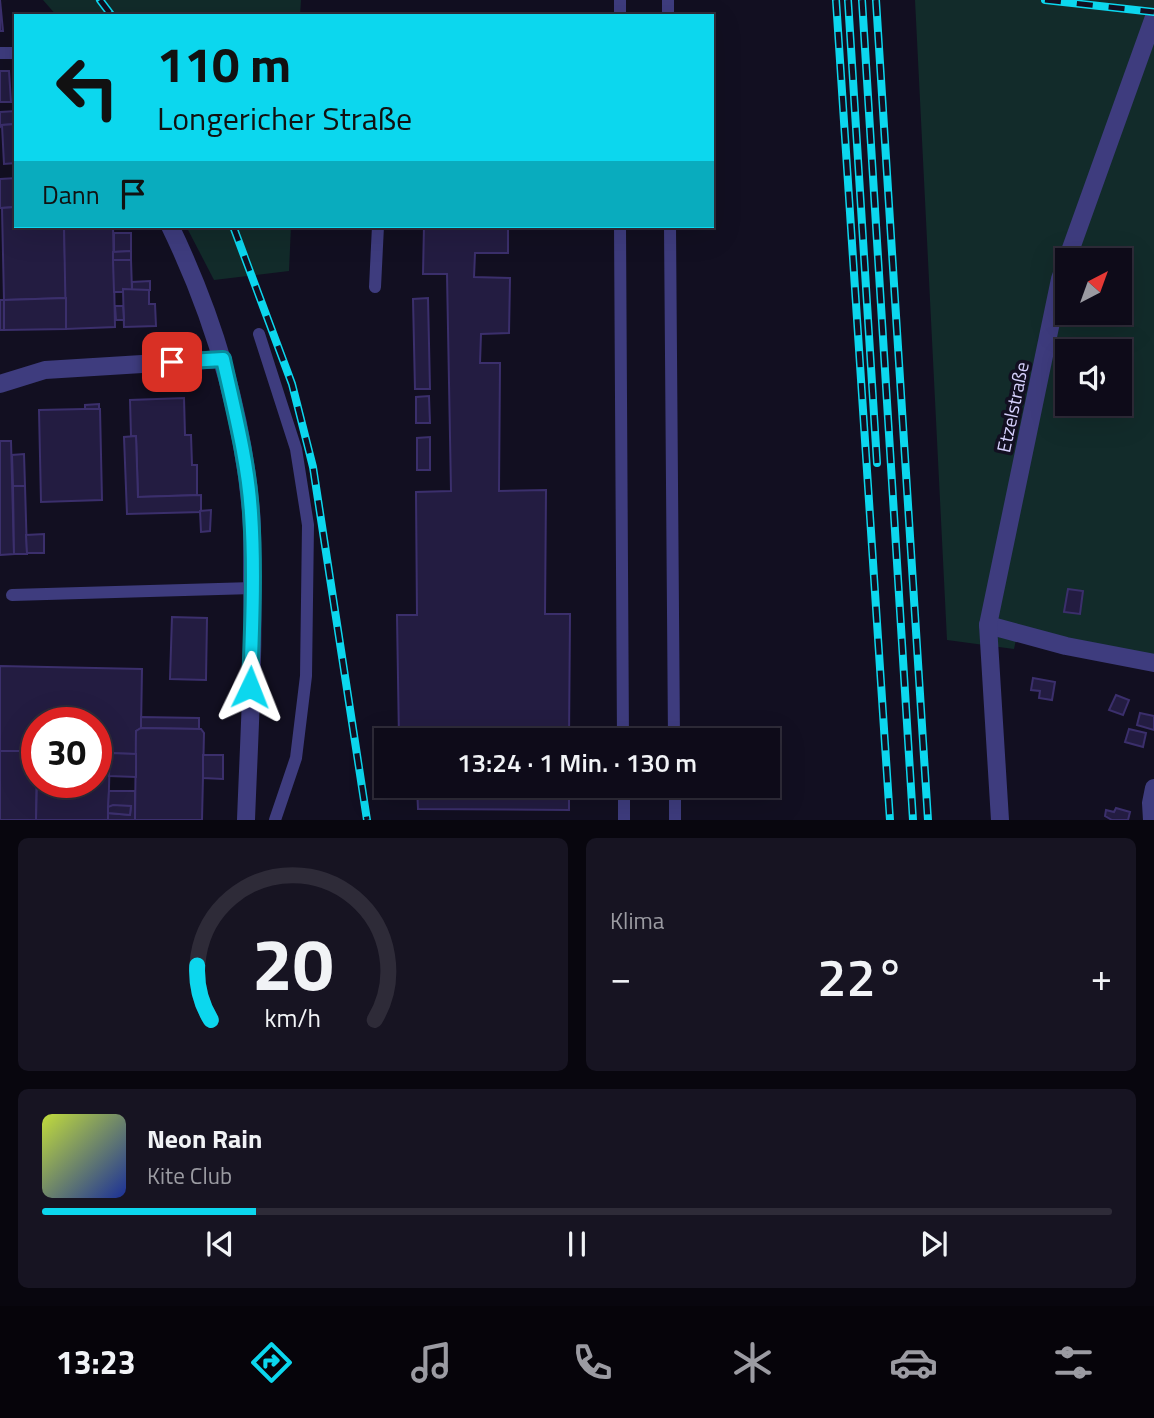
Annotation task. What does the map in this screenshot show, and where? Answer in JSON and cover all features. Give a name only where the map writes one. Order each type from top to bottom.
[{"type":"street","name":"Etzelstraße","points":[[1000,820],[988,625],[1060,279],[1154,17]]},
{"type":"street","points":[[171,228],[187,262],[223,359],[238,428],[251,512],[253,588],[246,820]]},
{"type":"street","points":[[0,384],[45,370],[223,359]]},
{"type":"street","points":[[988,625],[1066,646],[1154,663]]},
{"type":"lane","points":[[375,287],[378,228]]},
{"type":"lane","points":[[620,228],[623,728]]},
{"type":"lane","points":[[670,228],[674,728]]},
{"type":"lane","points":[[259,334],[296,449],[308,525],[306,676],[296,758],[275,820]]},
{"type":"lane","points":[[12,595],[253,588]]},
{"type":"lane","points":[[624,798],[624,820]]},
{"type":"lane","points":[[675,798],[675,820]]},
{"type":"green space","points":[[43,0],[301,0],[300,14],[55,14]]},
{"type":"green space","points":[[915,0],[1154,0],[1154,658],[1017,635],[1014,649],[947,640]]},
{"type":"green space","points":[[187,228],[291,228],[289,271],[214,280]]},
{"type":"building","points":[[0,0],[3,31],[0,31]]},
{"type":"building","points":[[0,71],[9,71],[11,102],[0,102]]},
{"type":"building","points":[[14,111],[14,124],[0,127],[0,112]]},
{"type":"building","points":[[14,124],[14,163],[4,164],[2,125]]},
{"type":"building","points":[[14,178],[14,207],[0,208],[0,179]]},
{"type":"building","points":[[14,207],[14,228],[64,228],[66,298],[4,300],[2,208]]},
{"type":"building","points":[[64,228],[113,228],[115,327],[66,329]]},
{"type":"building","points":[[424,228],[516,228],[508,229],[508,253],[475,253],[474,277],[510,278],[509,333],[481,334],[480,363],[500,363],[499,491],[546,490],[545,614],[570,614],[569,728],[399,728],[397,615],[417,615],[416,492],[451,491],[447,274],[423,274]]},
{"type":"building","points":[[114,233],[131,233],[131,251],[114,252]]},
{"type":"building","points":[[131,251],[131,260],[113,260],[113,252]]},
{"type":"building","points":[[113,260],[131,260],[132,291],[123,289],[123,292],[114,292]]},
{"type":"building","points":[[150,281],[150,290],[132,291],[132,282]]},
{"type":"building","points":[[123,289],[149,290],[149,304],[155,304],[156,326],[124,327]]},
{"type":"building","points":[[66,298],[66,329],[4,330],[4,300]]},
{"type":"building","points":[[428,298],[430,389],[415,389],[413,299]]},
{"type":"building","points":[[0,300],[4,300],[4,330],[0,330]]},
{"type":"building","points":[[115,306],[123,306],[124,320],[116,320]]},
{"type":"building","points":[[429,396],[430,423],[416,423],[416,397]]},
{"type":"building","points":[[184,398],[185,435],[191,435],[192,465],[197,465],[197,495],[138,497],[136,436],[131,436],[130,400]]},
{"type":"building","points":[[99,404],[99,409],[85,409],[85,405]]},
{"type":"building","points":[[100,409],[102,500],[41,502],[39,410]]},
{"type":"building","points":[[136,436],[138,497],[201,495],[201,512],[127,514],[124,437]]},
{"type":"building","points":[[430,437],[430,470],[417,470],[417,438]]},
{"type":"building","points":[[0,441],[11,441],[14,554],[0,555]]},
{"type":"building","points":[[24,454],[25,486],[13,486],[12,455]]},
{"type":"building","points":[[13,486],[25,486],[27,554],[14,554]]},
{"type":"building","points":[[211,510],[210,531],[201,532],[200,511]]},
{"type":"building","points":[[44,534],[44,553],[27,553],[26,535]]},
{"type":"building","points":[[1068,589],[1083,591],[1080,614],[1064,612]]},
{"type":"building","points":[[172,617],[207,618],[206,680],[170,679]]},
{"type":"building","points":[[0,666],[142,669],[141,728],[136,731],[136,754],[112,753],[112,707],[21,707],[21,751],[0,751]]},
{"type":"building","points":[[1033,678],[1055,682],[1052,700],[1039,698],[1040,691],[1031,690]]},
{"type":"building","points":[[1116,695],[1129,700],[1123,715],[1109,710]]},
{"type":"building","points":[[1140,713],[1154,716],[1154,730],[1137,725]]},
{"type":"building","points":[[141,717],[199,718],[199,729],[141,728]]},
{"type":"building","points":[[141,728],[201,729],[204,733],[202,820],[135,820],[136,731]]},
{"type":"building","points":[[1129,729],[1146,733],[1143,747],[1125,742]]},
{"type":"building","points":[[0,751],[21,751],[21,798],[36,798],[36,820],[0,820]]},
{"type":"building","points":[[112,753],[136,754],[136,777],[112,776]]},
{"type":"building","points":[[203,755],[223,755],[223,779],[203,778]]},
{"type":"building","points":[[112,791],[135,791],[135,820],[108,820],[108,813],[130,815],[131,806],[108,807]]},
{"type":"building","points":[[37,798],[109,798],[108,820],[36,820]]},
{"type":"building","points":[[418,798],[569,798],[569,810],[418,809]]},
{"type":"building","points":[[131,806],[130,815],[108,813],[108,807]]},
{"type":"building","points":[[1116,808],[1130,812],[1128,820],[1112,820],[1105,816],[1106,810],[1114,812]]},
{"type":"railway","points":[[100,0],[110,14]]},
{"type":"railway","points":[[836,0],[890,820]]},
{"type":"railway","points":[[848,0],[877,463]]},
{"type":"railway","points":[[862,0],[913,820]]},
{"type":"railway","points":[[876,0],[928,820]]},
{"type":"railway","points":[[1045,0],[1154,12]]},
{"type":"railway","points":[[234,228],[292,384],[313,467],[367,820]]},
{"type":"route","points":[[172,362],[223,359],[238,428],[251,512],[253,607],[250,687]]}]
